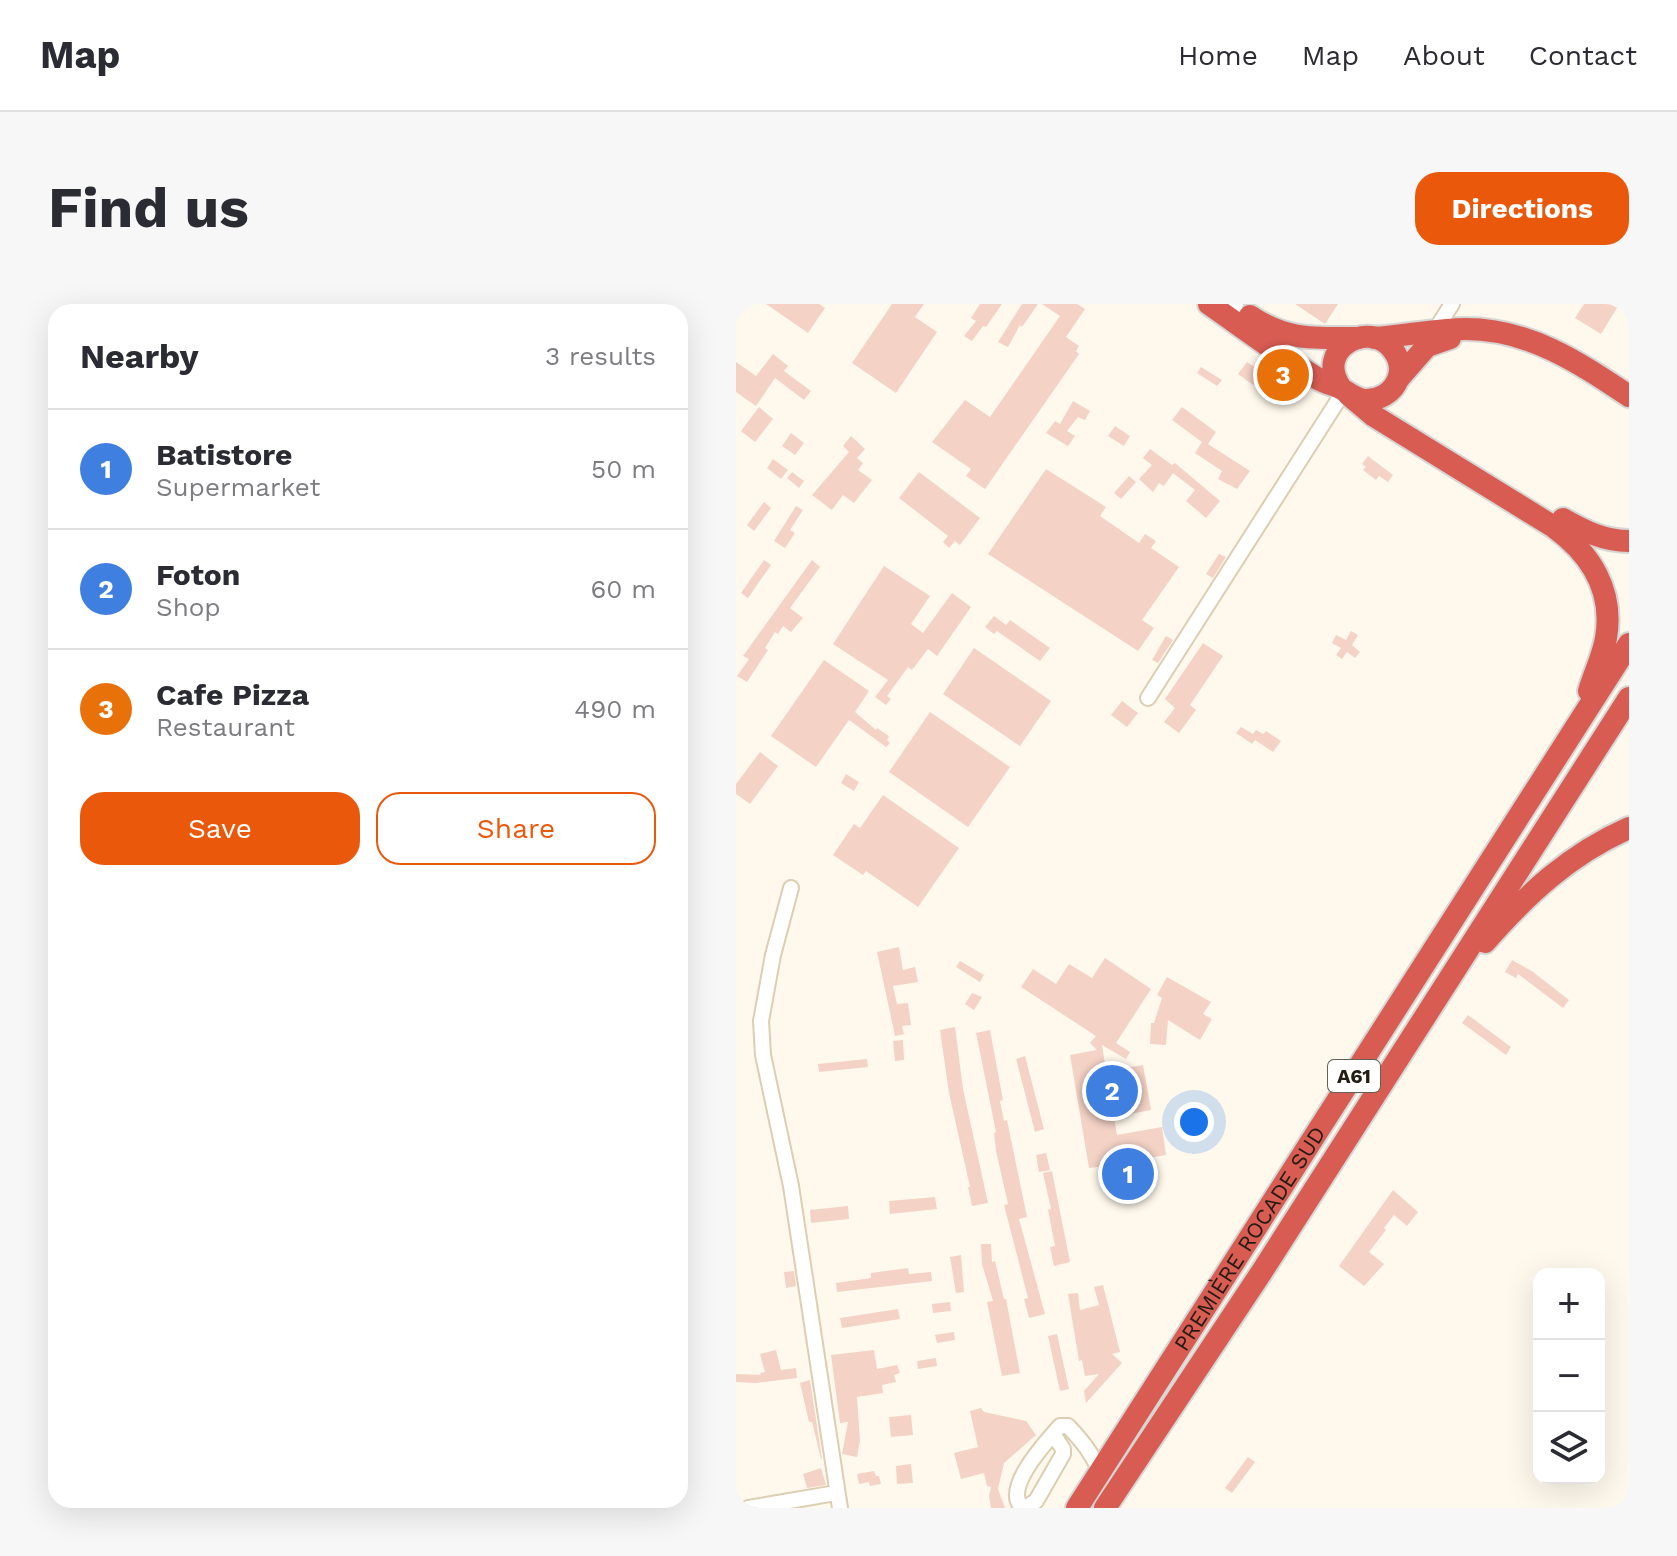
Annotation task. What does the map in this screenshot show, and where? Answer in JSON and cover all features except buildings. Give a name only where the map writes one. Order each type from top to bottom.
[{"type":"highway","points":[[1209,304],[1318,379],[1370,400],[1394,385],[1420,353],[1437,341],[1486,336],[1537,349],[1585,374],[1629,404]]},
{"type":"highway","points":[[1234,305],[1267,327],[1286,335],[1307,338],[1367,338],[1487,330],[1527,338],[1558,351],[1629,396]]},
{"type":"highway","points":[[1577,724],[1606,639],[1608,613],[1603,587],[1592,563],[1575,543],[1554,527],[1374,416],[1345,391],[1334,373],[1335,357],[1344,344],[1367,338],[1382,341],[1395,352],[1400,369],[1394,385],[1396,408],[1411,425],[1593,535],[1629,541]]},
{"type":"highway","name":"PREMIÈRE ROCADE SUD","points":[[1077,1508],[1629,644]]},
{"type":"highway","name":"PREMIÈRE ROCADE SUD","points":[[1105,1508],[1261,1273],[1629,698]]},
{"type":"highway","points":[[1437,997],[1535,888],[1584,851],[1629,828]]},
{"type":"lane","points":[[1434,332],[1452,304]]},
{"type":"lane","points":[[1148,698],[1345,391]]},
{"type":"lane","points":[[748,1508],[838,1501],[791,1186],[763,1055],[761,1021],[773,955],[791,888]]},
{"type":"lane","points":[[1053,1434],[1063,1454],[1036,1501],[1024,1508],[1019,1505],[1015,1496],[1018,1486],[1031,1463],[1053,1434],[1060,1426],[1068,1426],[1090,1450],[1100,1472]]},
{"type":"place","name":"Cafe Pizza","points":[[1283,375]]},
{"type":"place","name":"Foton","points":[[1112,1091]]},
{"type":"place","name":"Batistore","points":[[1128,1174]]}]
